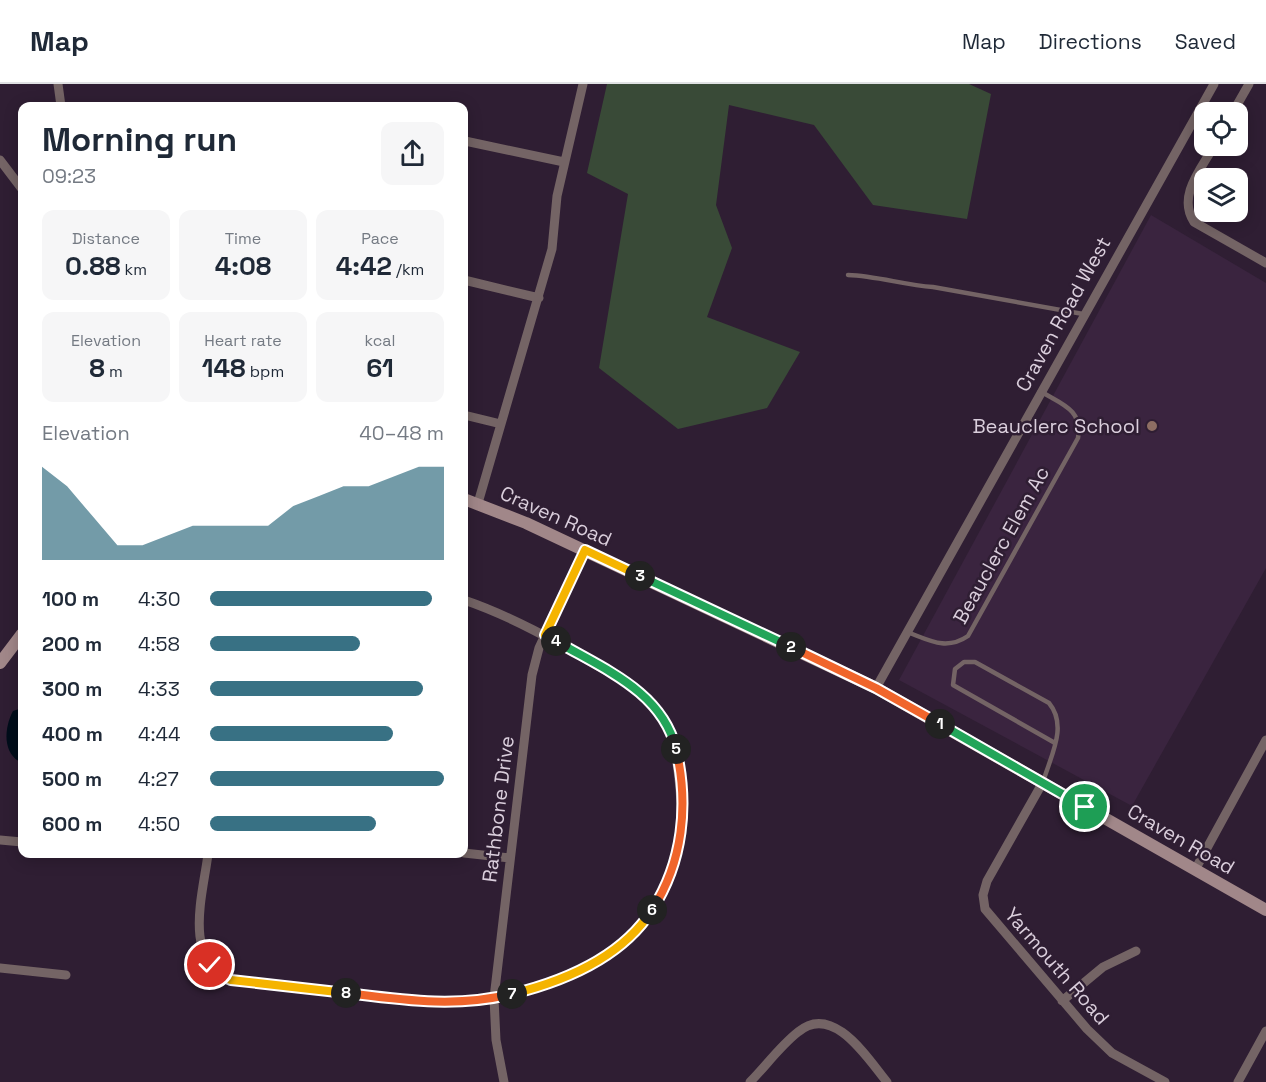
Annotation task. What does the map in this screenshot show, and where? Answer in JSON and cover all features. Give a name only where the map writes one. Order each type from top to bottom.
[{"type":"street","points":[[58,84],[60,102]]},
{"type":"street","points":[[478,503],[552,249],[556,196],[583,84]]},
{"type":"street","name":"Craven Road West","points":[[876,688],[1083,314],[1214,84]]},
{"type":"street","points":[[1239,102],[1249,84]]},
{"type":"street","points":[[468,142],[564,162]]},
{"type":"street","points":[[1208,156],[1188,192],[1188,212],[1194,222],[1266,263]]},
{"type":"street","points":[[0,160],[18,184]]},
{"type":"street","points":[[468,281],[539,298]]},
{"type":"street","points":[[468,417],[501,424]]},
{"type":"street","name":"Craven Road","points":[[468,499],[585,550],[876,688],[1266,910]]},
{"type":"street","name":"Rathbone Drive","points":[[504,1082],[496,1040],[494,998],[532,675],[545,635],[585,550]]},
{"type":"street","points":[[208,858],[199,939],[203,954],[210,965],[220,975],[231,980],[417,1001],[468,1002],[528,990],[566,976],[620,946],[648,917],[662,894],[671,876],[680,845],[682,811],[673,737],[652,703],[635,687],[545,635],[468,602]]},
{"type":"street","points":[[0,663],[18,639]]},
{"type":"street","points":[[1195,870],[1266,740]]},
{"type":"street","name":"Yarmouth Road","points":[[1043,782],[987,881],[983,895],[985,909],[990,918],[1087,1029],[1112,1053],[1165,1082]]},
{"type":"street","points":[[0,840],[18,842]]},
{"type":"street","points":[[468,853],[510,858]]},
{"type":"street","points":[[1062,1001],[1103,967],[1136,951]]},
{"type":"street","points":[[0,968],[66,975]]},
{"type":"street","points":[[750,1082],[798,1031],[811,1025],[836,1028],[844,1033],[887,1082]]},
{"type":"street","points":[[1238,1082],[1266,1031]]},
{"type":"lane","points":[[848,275],[880,277],[909,285],[933,287],[1083,314]]},
{"type":"lane","name":"Beauclerc Elem Ac","points":[[907,632],[944,645],[957,644],[968,636],[1078,438],[1080,427],[1078,418],[1068,408],[1041,391]]},
{"type":"lane","points":[[1043,782],[1055,743],[1059,729],[1058,713],[1049,703],[975,662],[964,662],[955,669],[953,685],[1055,743]]},
{"type":"shaded area","name":"Beauclerc School","points":[[1151,215],[1266,283],[1266,568],[1132,806],[899,680]]},
{"type":"green space","points":[[607,84],[969,84],[991,94],[967,219],[873,205],[814,125],[729,105],[716,205],[732,248],[707,317],[800,352],[767,408],[678,429],[599,368],[628,194],[587,173]]},
{"type":"water","points":[[18,709],[18,760],[11,753],[7,740],[8,725],[13,711]]},
{"type":"place","name":"Beauclerc School","points":[[1152,426]]},
{"type":"route","points":[[210,965],[220,975],[231,980],[429,1003],[468,1002],[528,990],[566,976],[600,960],[637,930],[662,894],[671,876],[680,845],[682,811],[677,756],[673,737],[664,720],[652,703],[635,687],[545,635],[585,550],[876,688],[1085,807]]}]
